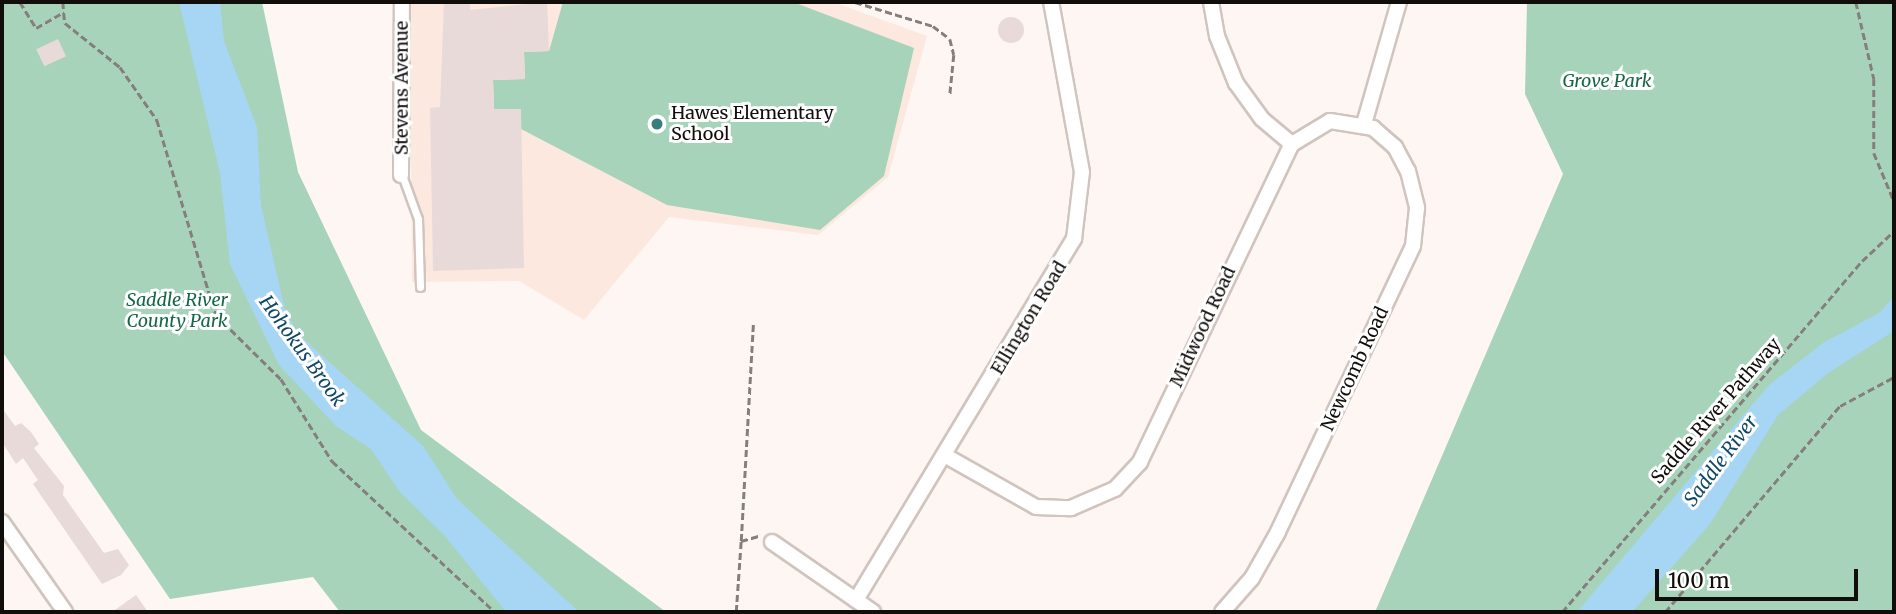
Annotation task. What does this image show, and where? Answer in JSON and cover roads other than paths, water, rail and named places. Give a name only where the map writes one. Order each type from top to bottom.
[{"type":"street","name":"Stevens Avenue","points":[[401,175],[402,2]]},
{"type":"street","name":"Ellington Road","points":[[856,600],[1064,261],[1080,218],[1082,172],[1051,2]]},
{"type":"street","points":[[1211,2],[1236,83],[1262,119],[1292,144],[1330,121],[1364,124],[1399,2]]},
{"type":"street","name":"Newcomb Road","points":[[1222,612],[1252,578],[1278,532],[1413,246],[1417,208],[1408,171],[1386,137],[1364,124]]},
{"type":"street","name":"Midwood Road","points":[[946,456],[1036,507],[1071,508],[1115,489],[1140,462],[1292,144]]},
{"type":"street","points":[[2,522],[65,612]]},
{"type":"street","points":[[772,542],[873,612]]},
{"type":"lane","points":[[401,175],[418,219],[419,287]]},
{"type":"water","name":"Hohokus Brook","points":[[179,2],[220,2],[224,41],[257,127],[261,205],[285,310],[298,334],[423,446],[457,499],[579,612],[506,612],[445,536],[399,491],[371,449],[336,426],[279,365],[230,264],[220,173]]},
{"type":"water","name":"Saddle River","points":[[1894,297],[1894,331],[1828,373],[1778,415],[1710,524],[1632,612],[1577,612],[1769,385],[1823,343],[1879,313]]},
{"type":"place","name":"Hawes Elementary School","points":[[657,124]]},
{"type":"park label","name":"Grove Park","points":[[1607,81]]},
{"type":"park label","name":"Saddle River County Park","points":[[177,311]]}]
